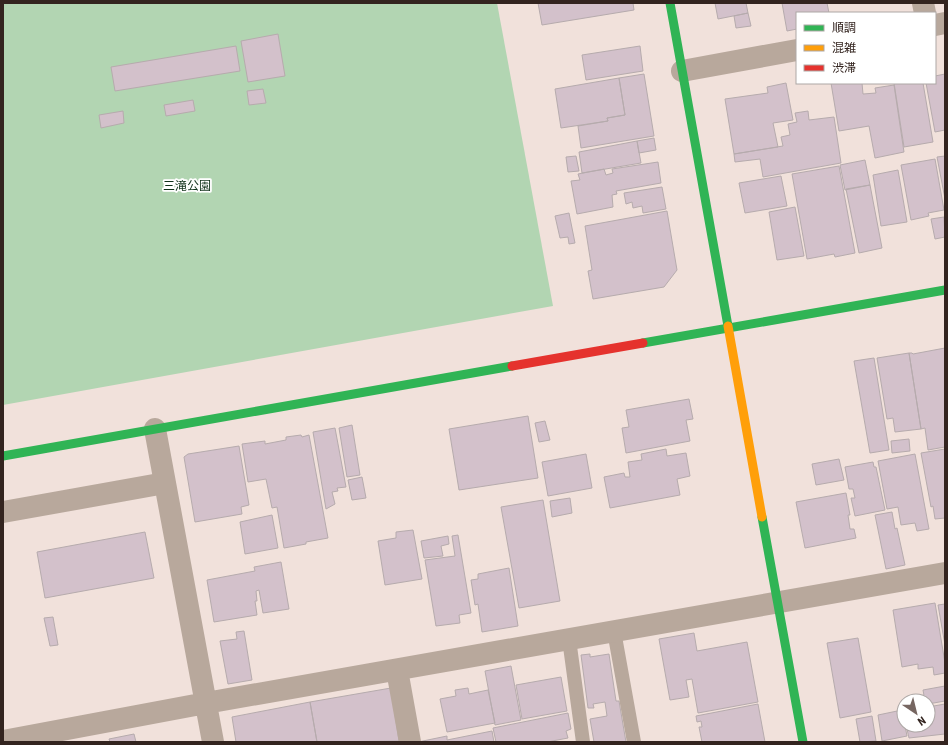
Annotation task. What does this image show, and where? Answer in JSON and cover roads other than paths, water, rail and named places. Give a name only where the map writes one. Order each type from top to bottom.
[{"type":"street","points":[[670,3],[803,742]]},
{"type":"street","points":[[682,71],[796,50]]},
{"type":"street","points":[[3,456],[945,290]]},
{"type":"street","points":[[156,429],[213,742]]},
{"type":"street","points":[[3,512],[165,483]]},
{"type":"street","points":[[3,741],[29,739],[206,703],[945,573]]},
{"type":"street","points":[[397,670],[410,742]]},
{"type":"lane","points":[[614,632],[634,742]]},
{"type":"lane","points":[[569,639],[583,742]]},
{"type":"park label","name":"三滝公園","points":[[187,186]]}]
